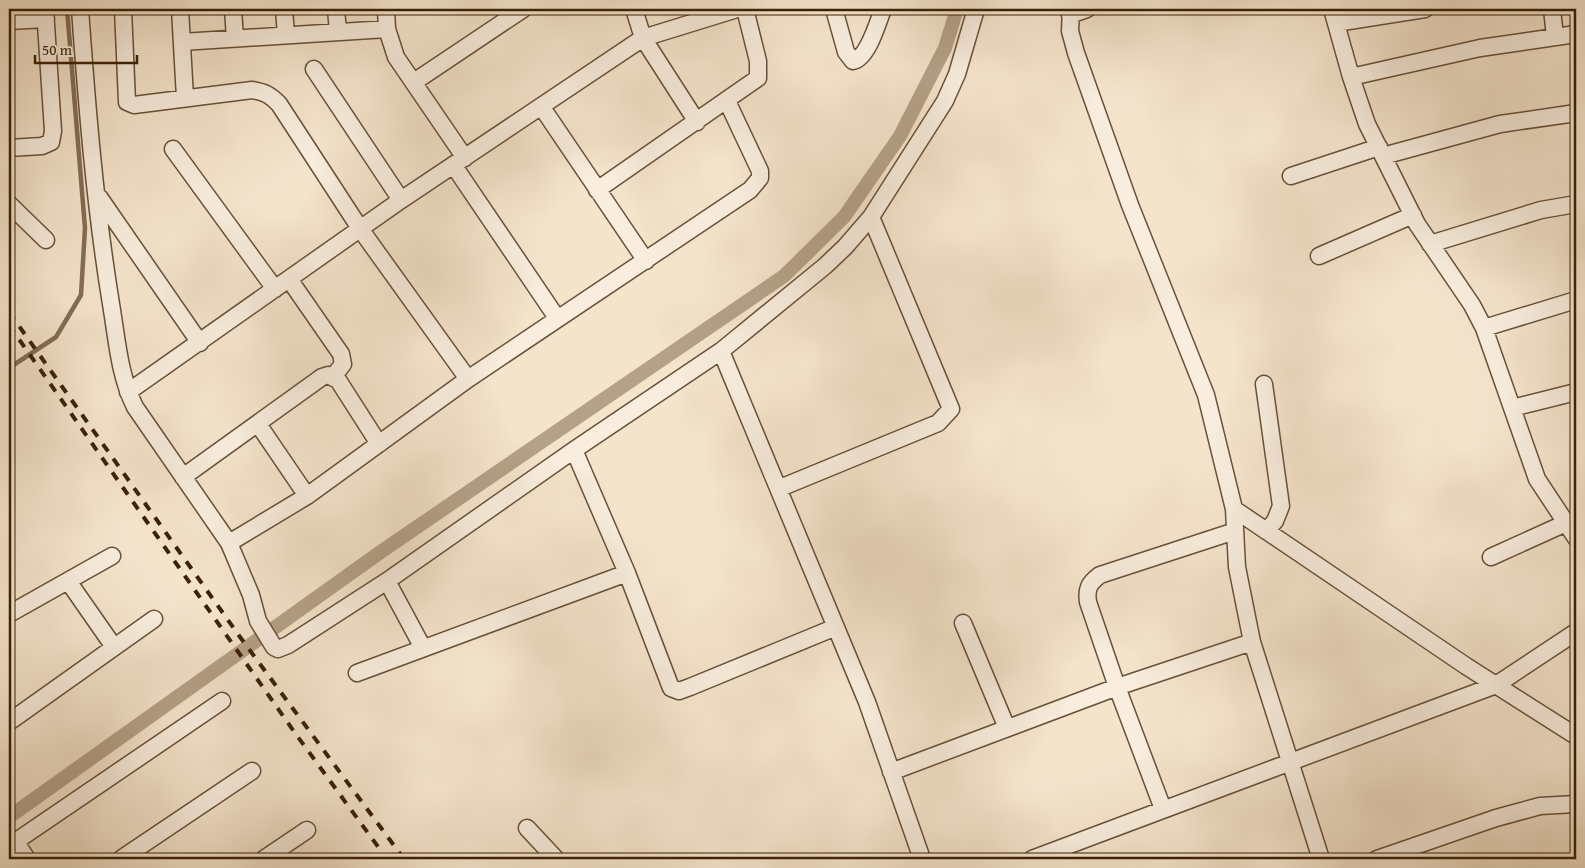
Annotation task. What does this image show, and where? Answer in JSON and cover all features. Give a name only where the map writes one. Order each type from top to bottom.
[{"type":"street","points":[[80,9],[88,113],[105,264],[128,392],[229,543],[250,595],[258,621],[272,644],[278,649],[288,645],[387,581],[574,450],[721,351],[845,248],[871,217],[946,101],[957,74],[976,9]]},
{"type":"street","points":[[123,9],[127,102],[134,105],[252,90],[264,92],[271,96],[361,230],[468,379]]},
{"type":"street","points":[[180,9],[185,98]]},
{"type":"street","points":[[232,9],[235,38]]},
{"type":"street","points":[[284,9],[286,35]]},
{"type":"street","points":[[336,9],[338,32]]},
{"type":"street","points":[[386,9],[387,29],[396,56],[414,82],[459,162],[557,318]]},
{"type":"street","points":[[414,82],[523,9]]},
{"type":"street","points":[[634,9],[643,38],[697,122]]},
{"type":"street","points":[[128,392],[402,200],[643,38],[737,9]]},
{"type":"street","points":[[597,190],[758,78],[759,71],[745,9]]},
{"type":"street","points":[[834,9],[846,52],[853,61],[862,56],[883,9]]},
{"type":"street","points":[[1086,9],[1070,12],[1070,31],[1076,53],[1127,196],[1206,395],[1234,509],[1237,567],[1252,642],[1321,859]]},
{"type":"street","points":[[1425,9],[1334,16],[1362,114],[1413,215],[1430,244],[1472,305],[1484,328],[1536,480],[1572,529],[1491,557]]},
{"type":"street","points":[[1552,9],[1555,37]]},
{"type":"street","points":[[9,21],[46,14],[53,131],[51,142],[42,146],[9,148]]},
{"type":"street","points":[[182,42],[387,29]]},
{"type":"street","points":[[1351,77],[1480,48],[1576,34]]},
{"type":"street","points":[[314,69],[402,200]]},
{"type":"street","points":[[229,543],[307,496],[468,379],[750,190],[760,178],[760,171],[727,101]]},
{"type":"street","points":[[541,106],[646,261]]},
{"type":"street","points":[[1291,176],[1381,151],[1500,124],[1576,113]]},
{"type":"street","points":[[173,149],[275,288]]},
{"type":"street","points":[[97,194],[200,343]]},
{"type":"street","points":[[9,204],[46,240]]},
{"type":"street","points":[[1430,244],[1541,210],[1576,204]]},
{"type":"street","points":[[1319,256],[1413,215]]},
{"type":"street","points":[[780,488],[938,423],[950,409],[871,217]]},
{"type":"street","points":[[289,279],[341,354],[343,364],[333,377]]},
{"type":"street","points":[[1484,328],[1576,300]]},
{"type":"street","points":[[721,351],[780,488],[867,702],[922,859]]},
{"type":"street","points":[[184,476],[322,377],[328,375],[338,380],[379,444]]},
{"type":"street","points":[[1264,384],[1281,506],[1275,521],[1266,530]]},
{"type":"street","points":[[1512,408],[1576,392]]},
{"type":"street","points":[[258,424],[307,496]]},
{"type":"street","points":[[574,450],[627,573],[666,681],[671,688],[679,691],[836,627]]},
{"type":"street","points":[[1234,509],[1496,685],[1576,736]]},
{"type":"street","points":[[1164,809],[1118,686],[1088,602],[1086,591],[1092,581],[1100,575],[1235,531]]},
{"type":"street","points":[[9,614],[112,556]]},
{"type":"street","points":[[357,673],[627,573]]},
{"type":"street","points":[[68,581],[114,647]]},
{"type":"street","points":[[387,581],[422,648]]},
{"type":"street","points":[[9,722],[154,619]]},
{"type":"street","points":[[963,623],[1007,728]]},
{"type":"street","points":[[1032,859],[1290,764],[1496,685],[1576,632]]},
{"type":"street","points":[[890,772],[1118,686],[1252,642]]},
{"type":"street","points":[[27,859],[12,843],[222,701]]},
{"type":"street","points":[[122,859],[252,771]]},
{"type":"street","points":[[1377,859],[1496,818],[1540,806],[1576,804]]},
{"type":"street","points":[[527,828],[556,859]]},
{"type":"street","points":[[264,859],[307,830]]},
{"type":"waterway","points":[[9,368],[56,337],[81,295],[85,228],[67,9]]},
{"type":"waterway","points":[[9,817],[382,551],[784,276],[844,217],[900,136],[945,48],[957,9]]},
{"type":"railway","points":[[9,312],[240,637],[404,859]]},
{"type":"railway","points":[[9,325],[295,733],[387,859]]}]
